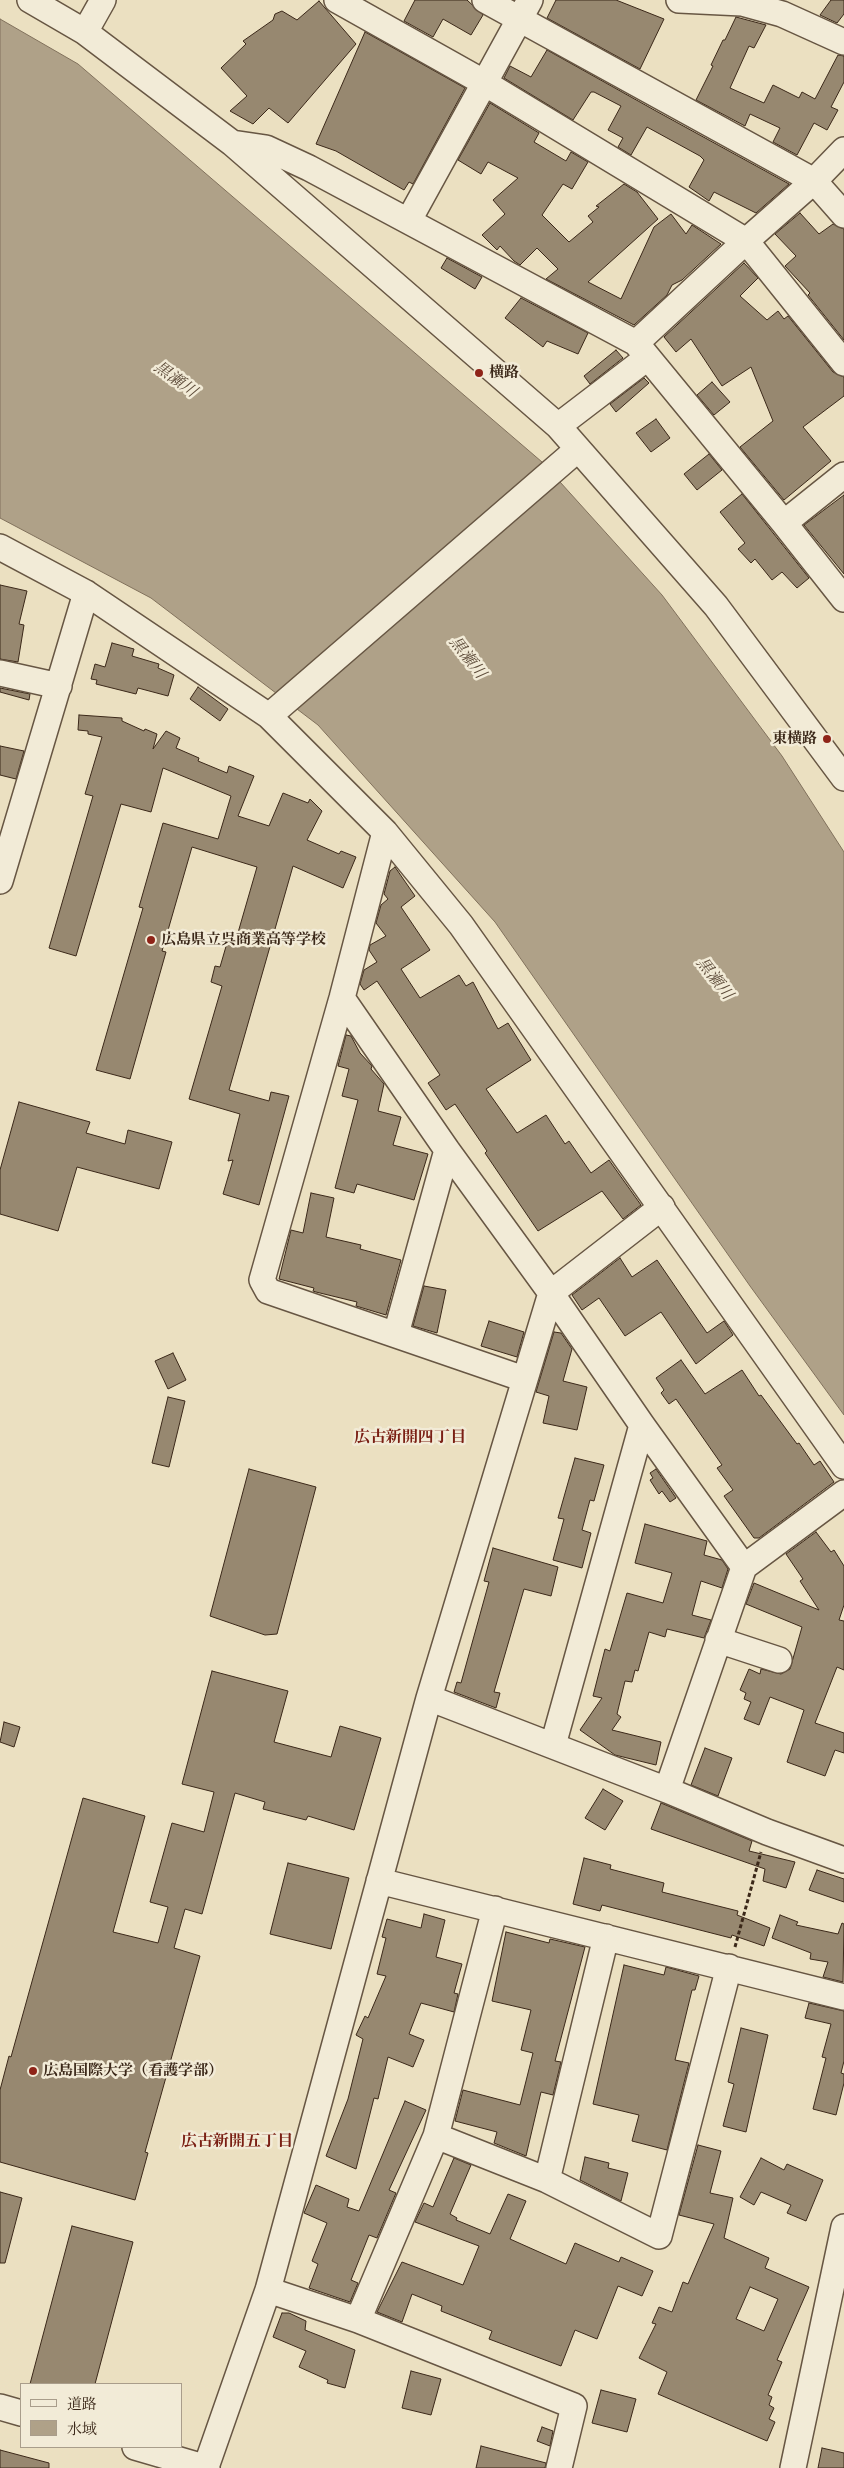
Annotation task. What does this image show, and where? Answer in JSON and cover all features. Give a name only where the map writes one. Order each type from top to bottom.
[{"type":"street","points":[[30,0],[85,32],[232,143],[558,426],[572,455],[716,606],[843,774]]},
{"type":"street","points":[[85,32],[103,0]]},
{"type":"street","points":[[337,0],[483,82],[746,241],[844,363]]},
{"type":"street","points":[[484,0],[524,9],[814,181],[844,215]]},
{"type":"street","points":[[679,0],[742,3],[782,14],[844,42]]},
{"type":"street","points":[[409,220],[524,9]]},
{"type":"street","points":[[232,143],[266,148],[409,220],[642,350],[784,523],[844,600]]},
{"type":"street","points":[[558,426],[642,350],[746,241],[814,181],[844,150]]},
{"type":"street","points":[[275,711],[572,455]]},
{"type":"street","points":[[784,523],[844,475]]},
{"type":"street","points":[[0,547],[86,593],[275,711],[385,832],[461,925],[844,1466]]},
{"type":"street","points":[[0,881],[86,593]]},
{"type":"street","points":[[0,673],[59,686]]},
{"type":"street","points":[[385,832],[342,998],[262,1280],[268,1292],[396,1334],[524,1380]]},
{"type":"street","points":[[342,998],[447,1150],[551,1293],[642,1425],[744,1567]]},
{"type":"street","points":[[396,1334],[447,1150]]},
{"type":"street","points":[[138,2448],[206,2468],[268,2290],[429,1698],[524,1380],[542,1329],[551,1293],[662,1207]]},
{"type":"street","points":[[553,1745],[642,1425]]},
{"type":"street","points":[[667,1790],[744,1567],[844,1493]]},
{"type":"street","points":[[718,1640],[779,1660]]},
{"type":"street","points":[[429,1698],[667,1790],[767,1832],[844,1860]]},
{"type":"street","points":[[379,1881],[844,1997]]},
{"type":"street","points":[[358,2320],[436,2136],[495,1910]]},
{"type":"street","points":[[547,2180],[606,1937]]},
{"type":"street","points":[[436,2136],[547,2180],[659,2236],[729,1967]]},
{"type":"street","points":[[793,2468],[841,2258],[844,2227]]},
{"type":"street","points":[[268,2290],[358,2320],[574,2406],[559,2468]]},
{"type":"street","points":[[0,2407],[20,2413]]},
{"type":"path","points":[[729,1967],[767,1832]]},
{"type":"water","name":"黒瀬川","points":[[0,19],[78,64],[542,462],[662,595],[782,756],[844,852],[844,1415],[750,1286],[495,922],[318,725],[151,598],[0,518]]},
{"type":"building","points":[[415,0],[467,0],[483,15],[471,35],[443,19],[433,37],[404,21]]},
{"type":"building","points":[[556,0],[616,0],[664,19],[640,69],[547,18]]},
{"type":"building","points":[[831,0],[844,0],[844,14],[837,23],[820,15]]},
{"type":"building","points":[[319,1],[356,44],[288,123],[269,108],[253,124],[230,111],[247,96],[221,68],[246,44],[243,41],[273,20],[275,14],[282,11],[297,20]]},
{"type":"building","points":[[736,17],[766,25],[754,48],[749,46],[730,88],[764,103],[773,85],[799,98],[802,92],[815,99],[838,55],[844,56],[844,82],[831,107],[838,110],[827,130],[814,123],[797,155],[773,142],[780,128],[750,114],[745,126],[696,100],[713,66],[711,65],[723,40],[725,40]]},
{"type":"building","points":[[365,32],[465,88],[413,184],[409,182],[404,190],[336,151],[316,144]]},
{"type":"building","points":[[547,50],[789,184],[756,213],[714,192],[709,201],[689,187],[704,160],[700,156],[647,127],[631,155],[618,147],[623,138],[608,130],[621,106],[591,92],[573,120],[504,78],[510,66],[531,77]]},
{"type":"building","points":[[490,103],[539,133],[534,142],[566,161],[571,152],[588,162],[572,189],[563,184],[542,215],[569,242],[593,222],[588,216],[599,207],[596,206],[624,184],[637,192],[658,219],[588,282],[621,299],[654,227],[671,214],[686,234],[692,225],[721,244],[682,280],[672,285],[667,295],[634,325],[546,279],[558,269],[537,248],[520,265],[500,246],[497,250],[482,235],[505,214],[493,200],[518,178],[488,162],[481,174],[458,160]]},
{"type":"building","points":[[800,213],[819,234],[833,224],[844,229],[844,340],[808,295],[810,293],[785,266],[796,256],[775,234]]},
{"type":"building","points":[[447,258],[482,277],[475,289],[441,268]]},
{"type":"building","points":[[744,263],[758,278],[740,296],[767,320],[778,311],[784,319],[788,316],[833,372],[844,377],[844,396],[803,427],[831,461],[784,500],[740,447],[773,421],[751,367],[722,386],[691,339],[676,352],[664,337]]},
{"type":"building","points":[[521,298],[588,333],[578,354],[547,341],[543,347],[505,318]]},
{"type":"building","points":[[616,350],[623,358],[590,384],[584,376]]},
{"type":"building","points":[[644,378],[649,383],[616,412],[610,404]]},
{"type":"building","points":[[712,382],[730,402],[714,415],[697,395]]},
{"type":"building","points":[[656,419],[670,438],[651,452],[636,433]]},
{"type":"building","points":[[709,454],[722,470],[697,490],[684,474]]},
{"type":"building","points":[[742,494],[809,578],[797,588],[782,572],[772,580],[755,559],[751,563],[738,549],[745,543],[720,512]]},
{"type":"building","points":[[844,495],[844,574],[804,525]]},
{"type":"building","points":[[0,585],[27,591],[19,624],[24,625],[18,662],[0,659]]},
{"type":"building","points":[[112,643],[134,649],[132,656],[159,664],[158,668],[174,675],[168,696],[138,688],[136,694],[96,684],[97,680],[91,679],[95,664],[105,667]]},
{"type":"building","points":[[198,687],[228,709],[220,721],[190,699]]},
{"type":"building","points":[[0,688],[30,694],[29,700],[0,692]]},
{"type":"building","points":[[79,715],[122,718],[122,721],[144,731],[145,729],[157,734],[153,749],[166,731],[180,738],[176,748],[199,758],[198,761],[227,773],[229,766],[254,776],[238,816],[269,826],[283,793],[308,803],[310,799],[322,811],[307,840],[339,854],[341,851],[356,857],[343,888],[293,866],[229,1090],[269,1101],[271,1092],[289,1096],[259,1205],[223,1194],[233,1160],[228,1161],[240,1114],[189,1099],[222,986],[211,982],[215,966],[220,967],[227,943],[235,943],[257,867],[192,847],[162,951],[166,952],[130,1079],[96,1070],[143,908],[139,907],[163,823],[218,839],[231,796],[163,768],[151,812],[121,804],[76,956],[49,948],[93,796],[85,794],[102,737],[88,734],[88,731],[78,730]]},
{"type":"building","points":[[0,746],[24,751],[16,779],[0,775]]},
{"type":"building","points":[[395,867],[415,896],[401,907],[430,950],[401,969],[420,998],[459,975],[466,986],[473,982],[498,1029],[508,1023],[531,1060],[486,1089],[517,1133],[546,1115],[565,1144],[569,1141],[591,1173],[609,1160],[641,1205],[623,1219],[602,1191],[538,1231],[485,1153],[487,1151],[455,1104],[446,1110],[428,1083],[440,1075],[377,981],[364,990],[360,984],[364,970],[377,962],[369,950],[370,945],[386,936],[376,923],[381,905],[388,899],[384,894],[390,871]]},
{"type":"building","points":[[346,1035],[351,1036],[360,1053],[372,1066],[371,1069],[384,1084],[378,1111],[401,1117],[393,1145],[428,1154],[414,1200],[357,1184],[354,1193],[335,1188],[358,1100],[342,1096],[349,1069],[338,1066]]},
{"type":"building","points":[[19,1102],[90,1122],[86,1133],[125,1144],[128,1130],[172,1142],[159,1189],[77,1167],[58,1231],[0,1214],[0,1170]]},
{"type":"building","points":[[311,1193],[334,1198],[326,1237],[361,1245],[360,1249],[401,1260],[386,1315],[356,1306],[357,1302],[316,1292],[313,1291],[314,1288],[279,1279],[291,1230],[303,1233]]},
{"type":"building","points":[[620,1258],[632,1277],[657,1260],[707,1333],[724,1321],[733,1335],[696,1364],[661,1312],[625,1336],[599,1298],[582,1310],[572,1295]]},
{"type":"building","points":[[424,1286],[446,1290],[437,1333],[413,1326]]},
{"type":"building","points":[[489,1321],[524,1332],[517,1357],[481,1346]]},
{"type":"building","points":[[554,1332],[561,1333],[572,1349],[563,1381],[587,1387],[577,1430],[543,1423],[549,1396],[536,1392]]},
{"type":"building","points":[[173,1353],[186,1380],[168,1389],[155,1361]]},
{"type":"building","points":[[681,1360],[705,1394],[742,1370],[759,1396],[761,1395],[814,1465],[820,1461],[834,1482],[759,1538],[754,1538],[724,1496],[733,1490],[717,1468],[722,1465],[676,1399],[669,1404],[661,1393],[664,1390],[656,1378]]},
{"type":"building","points":[[168,1397],[185,1401],[169,1467],[152,1463]]},
{"type":"building","points":[[575,1458],[604,1465],[594,1501],[590,1500],[582,1530],[591,1533],[582,1568],[553,1560],[564,1519],[558,1518]]},
{"type":"building","points":[[249,1469],[316,1487],[277,1634],[265,1635],[210,1616]]},
{"type":"building","points":[[656,1469],[676,1498],[670,1502],[662,1491],[659,1494],[650,1480],[653,1478],[650,1473]]},
{"type":"building","points":[[645,1524],[707,1541],[704,1555],[722,1560],[728,1569],[722,1588],[701,1581],[692,1615],[711,1620],[704,1638],[667,1629],[665,1637],[649,1632],[638,1671],[635,1670],[632,1682],[625,1681],[617,1714],[621,1717],[612,1730],[661,1742],[656,1765],[615,1755],[580,1730],[602,1698],[593,1696],[605,1649],[610,1651],[627,1593],[663,1603],[672,1573],[635,1563]]},
{"type":"building","points":[[816,1532],[831,1552],[834,1550],[844,1566],[844,1605],[839,1620],[844,1621],[844,1670],[837,1667],[815,1723],[844,1733],[844,1753],[835,1750],[825,1776],[787,1762],[804,1710],[770,1697],[759,1725],[744,1719],[751,1702],[744,1699],[746,1693],[740,1690],[749,1669],[760,1674],[761,1669],[781,1674],[790,1669],[802,1627],[746,1604],[754,1583],[819,1610],[800,1581],[803,1579],[786,1554]]},
{"type":"building","points":[[493,1548],[558,1567],[551,1596],[524,1589],[494,1692],[500,1693],[496,1708],[454,1692],[457,1682],[461,1683],[489,1582],[484,1581]]},
{"type":"building","points":[[212,1671],[288,1691],[274,1742],[331,1757],[340,1726],[381,1738],[354,1830],[308,1816],[306,1820],[263,1809],[265,1802],[235,1793],[202,1914],[185,1909],[174,1948],[200,1956],[145,2152],[148,2153],[135,2200],[0,2162],[0,2090],[9,2056],[11,2057],[83,1798],[145,1816],[113,1932],[158,1943],[168,1907],[150,1902],[172,1823],[204,1832],[214,1792],[182,1784]]},
{"type":"building","points":[[4,1722],[20,1727],[14,1747],[0,1742]]},
{"type":"building","points":[[705,1748],[732,1758],[718,1796],[691,1785]]},
{"type":"building","points":[[603,1789],[623,1801],[605,1830],[585,1818]]},
{"type":"building","points":[[661,1803],[752,1841],[749,1851],[795,1862],[786,1888],[763,1881],[765,1869],[651,1829]]},
{"type":"building","points":[[584,1858],[611,1865],[610,1869],[664,1883],[662,1892],[738,1911],[737,1915],[770,1928],[764,1946],[732,1935],[731,1938],[602,1905],[600,1911],[573,1904]]},
{"type":"building","points":[[288,1863],[349,1878],[331,1949],[270,1934]]},
{"type":"building","points":[[817,1870],[844,1879],[844,1902],[809,1890]]},
{"type":"building","points":[[424,1914],[445,1920],[436,1957],[462,1964],[454,1993],[458,1994],[454,2012],[421,2003],[409,2034],[424,2040],[413,2067],[388,2057],[378,2099],[374,2098],[356,2169],[326,2156],[348,2099],[363,2039],[356,2035],[365,2016],[368,2018],[386,1976],[377,1974],[386,1938],[382,1937],[387,1919],[421,1928]]},
{"type":"building","points":[[780,1915],[798,1922],[796,1925],[838,1934],[842,1923],[844,1924],[843,1982],[823,1977],[828,1962],[810,1959],[811,1953],[772,1938]]},
{"type":"building","points":[[506,1932],[549,1943],[550,1939],[585,1947],[555,2061],[561,2062],[553,2095],[541,2092],[526,2156],[494,2143],[497,2132],[455,2121],[463,2090],[520,2105],[533,2053],[521,2050],[531,2010],[492,2001]]},
{"type":"building","points":[[624,1965],[664,1975],[666,1967],[699,1976],[695,1990],[692,1990],[675,2060],[689,2063],[667,2150],[632,2141],[639,2115],[593,2104]]},
{"type":"building","points":[[809,2003],[844,2011],[844,2061],[841,2073],[844,2074],[844,2083],[836,2115],[813,2109],[826,2058],[822,2057],[831,2024],[805,2018]]},
{"type":"building","points":[[741,2028],[768,2035],[746,2132],[723,2126],[734,2084],[728,2082]]},
{"type":"building","points":[[405,2101],[426,2110],[389,2190],[396,2193],[377,2238],[369,2235],[351,2280],[358,2283],[350,2302],[309,2288],[318,2264],[312,2261],[327,2223],[304,2213],[316,2185],[349,2199],[347,2207],[359,2211]]},
{"type":"building","points":[[698,2145],[721,2151],[710,2193],[733,2198],[724,2238],[769,2258],[765,2268],[809,2287],[777,2360],[782,2362],[768,2395],[772,2397],[769,2405],[774,2408],[769,2419],[775,2422],[767,2441],[658,2394],[667,2372],[639,2358],[656,2324],[652,2323],[659,2307],[672,2312],[683,2282],[688,2284],[714,2224],[679,2215]],"holes":[[[750,2287],[778,2299],[764,2331],[736,2319]]]},
{"type":"building","points":[[585,2157],[609,2163],[608,2168],[628,2173],[621,2201],[580,2180]]},
{"type":"building","points":[[454,2158],[471,2165],[450,2214],[457,2218],[456,2220],[490,2234],[508,2194],[526,2201],[510,2239],[566,2264],[575,2243],[619,2262],[621,2257],[653,2271],[642,2296],[618,2286],[597,2339],[575,2330],[561,2366],[489,2339],[492,2331],[441,2311],[442,2306],[412,2294],[402,2322],[377,2312],[402,2262],[463,2285],[479,2246],[415,2222],[424,2203],[433,2207]]},
{"type":"building","points":[[761,2158],[784,2170],[787,2164],[823,2180],[806,2221],[787,2213],[791,2205],[761,2192],[754,2205],[740,2197]]},
{"type":"building","points":[[0,2192],[22,2198],[5,2263],[0,2263]]},
{"type":"building","points":[[72,2226],[133,2242],[95,2383],[30,2383]]},
{"type":"building","points":[[282,2313],[289,2313],[306,2321],[305,2330],[355,2350],[345,2388],[327,2383],[328,2380],[299,2367],[306,2351],[273,2337]]},
{"type":"building","points":[[411,2371],[441,2379],[431,2415],[402,2408]]},
{"type":"building","points":[[601,2390],[636,2399],[627,2432],[592,2423]]},
{"type":"building","points":[[542,2427],[553,2431],[550,2446],[537,2441]]},
{"type":"building","points":[[481,2446],[546,2463],[545,2468],[476,2468]]},
{"type":"building","points":[[822,2448],[844,2453],[844,2468],[818,2468]]},
{"type":"building","points":[[0,2450],[49,2463],[49,2468],[0,2468]]},
{"type":"place","name":"横路","points":[[479,373]]},
{"type":"place","name":"東横路","points":[[827,739]]},
{"type":"place","name":"広島県立呉商業高等学校","points":[[151,940]]},
{"type":"place","name":"広島国際大学（看護学部）","points":[[33,2071]]},
{"type":"district","name":"広古新開四丁目","points":[[410,1438]]},
{"type":"district","name":"広古新開五丁目","points":[[237,2142]]}]
